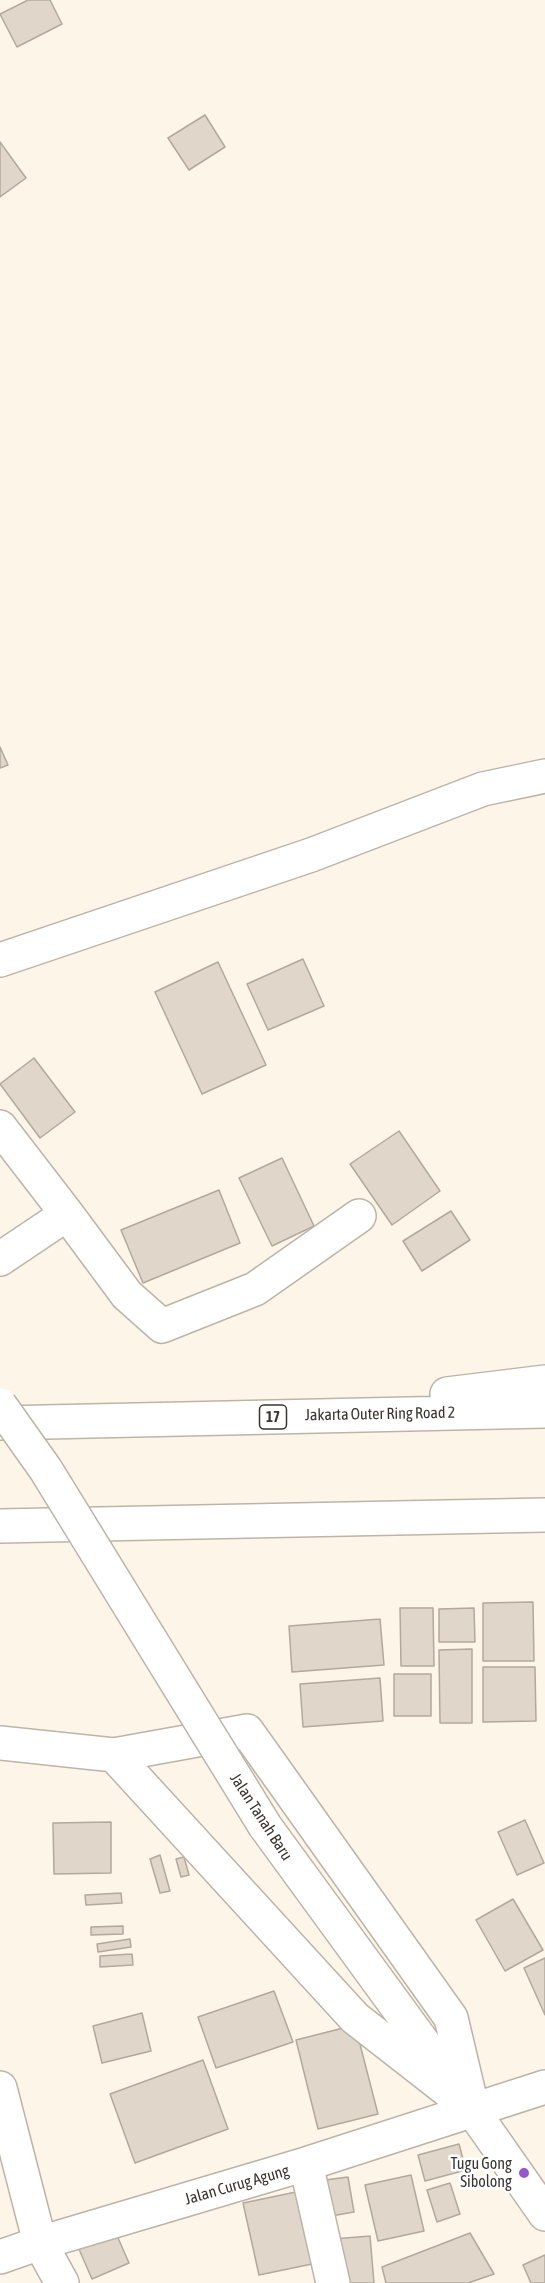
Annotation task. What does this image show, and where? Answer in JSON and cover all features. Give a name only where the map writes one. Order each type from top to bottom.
[{"type":"main road","points":[[0,960],[311,855],[483,789],[545,776]]},
{"type":"main road","points":[[0,1127],[127,1295],[162,1326],[255,1289],[359,1216]]},
{"type":"main road","points":[[6,1254],[67,1214]]},
{"type":"main road","points":[[255,1417],[545,1382]]},
{"type":"main road","name":"Jalan Tanah Baru","points":[[0,1405],[46,1470],[265,1826],[473,2111],[545,2214]]},
{"type":"main road","name":"Jakarta Outer Ring Road 2","points":[[0,1423],[545,1411]]},
{"type":"main road","points":[[0,1526],[545,1515]]},
{"type":"main road","points":[[0,1743],[114,1755],[247,1731],[451,2018],[473,2111]]},
{"type":"main road","points":[[114,1755],[355,2018],[473,2111]]},
{"type":"main road","name":"Jalan Curug Agung","points":[[0,2257],[306,2164],[545,2087]]},
{"type":"main road","points":[[0,2088],[40,2243],[62,2283]]},
{"type":"main road","points":[[306,2164],[333,2283]]},
{"type":"building","points":[[28,0],[50,0],[62,24],[17,47],[0,14]]},
{"type":"building","points":[[205,115],[225,147],[189,170],[168,138]]},
{"type":"building","points":[[0,142],[26,178],[0,197]]},
{"type":"building","points":[[0,747],[8,765],[0,768]]},
{"type":"building","points":[[303,959],[324,1006],[268,1030],[247,984]]},
{"type":"building","points":[[218,962],[266,1065],[202,1094],[155,992]]},
{"type":"building","points":[[34,1058],[75,1112],[40,1138],[0,1084]]},
{"type":"building","points":[[399,1131],[440,1191],[392,1225],[350,1164]]},
{"type":"building","points":[[282,1158],[314,1226],[272,1246],[239,1178]]},
{"type":"building","points":[[219,1190],[240,1243],[143,1283],[121,1230]]},
{"type":"building","points":[[451,1211],[470,1240],[422,1271],[403,1241]]},
{"type":"building","points":[[533,1602],[534,1661],[483,1661],[483,1603]]},
{"type":"building","points":[[400,1608],[433,1608],[434,1666],[401,1666]]},
{"type":"building","points":[[474,1608],[475,1642],[439,1642],[439,1609]]},
{"type":"building","points":[[380,1619],[384,1665],[292,1672],[289,1626]]},
{"type":"building","points":[[472,1649],[472,1723],[440,1723],[439,1650]]},
{"type":"building","points":[[483,1667],[535,1667],[536,1721],[483,1722]]},
{"type":"building","points":[[394,1674],[431,1674],[431,1716],[394,1716]]},
{"type":"building","points":[[380,1678],[383,1721],[303,1727],[300,1684]]},
{"type":"building","points":[[525,1820],[544,1863],[517,1875],[498,1832]]},
{"type":"building","points":[[111,1822],[111,1873],[54,1874],[53,1823]]},
{"type":"building","points":[[160,1855],[170,1891],[160,1893],[150,1859]]},
{"type":"building","points":[[184,1857],[189,1875],[181,1877],[176,1859]]},
{"type":"building","points":[[121,1893],[122,1903],[86,1905],[85,1895]]},
{"type":"building","points":[[513,1899],[543,1950],[505,1971],[476,1920]]},
{"type":"building","points":[[123,1926],[123,1934],[91,1935],[91,1927]]},
{"type":"building","points":[[130,1939],[131,1947],[98,1952],[97,1944]]},
{"type":"building","points":[[132,1954],[133,1965],[100,1967],[100,1956]]},
{"type":"building","points":[[545,1958],[545,2015],[524,1968]]},
{"type":"building","points":[[274,1991],[293,2042],[216,2068],[198,2017]]},
{"type":"building","points":[[142,2013],[151,2051],[102,2063],[93,2026]]},
{"type":"building","points":[[355,2025],[378,2114],[318,2129],[296,2040]]},
{"type":"building","points":[[203,2060],[228,2129],[135,2163],[110,2094]]},
{"type":"building","points":[[459,2144],[466,2170],[425,2181],[418,2155]]},
{"type":"building","points":[[411,2175],[424,2231],[378,2241],[365,2185]]},
{"type":"building","points":[[348,2177],[354,2212],[331,2216],[325,2180]]},
{"type":"building","points":[[450,2183],[460,2214],[437,2222],[427,2190]]},
{"type":"building","points":[[296,2192],[312,2264],[259,2275],[243,2203]]},
{"type":"building","points":[[115,2231],[129,2263],[92,2279],[78,2247]]},
{"type":"building","points":[[470,2233],[494,2274],[468,2283],[386,2283],[382,2267]]},
{"type":"building","points":[[370,2236],[374,2283],[337,2283],[333,2239]]},
{"type":"building","points":[[545,2255],[545,2283],[531,2283],[523,2265]]},
{"type":"place","name":"Tugu Gong Sibolong","points":[[524,2173]]}]
